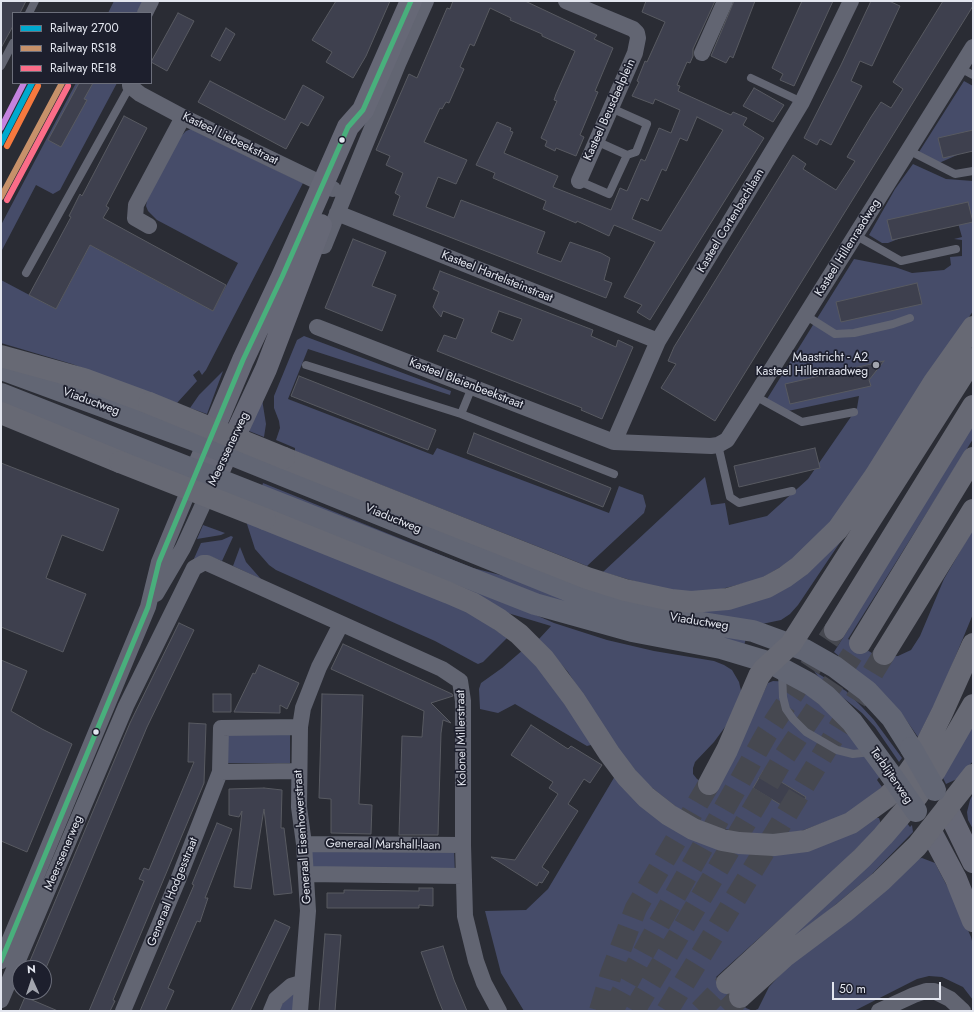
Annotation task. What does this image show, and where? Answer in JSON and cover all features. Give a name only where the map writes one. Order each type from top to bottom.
[{"type":"highway","points":[[1,356],[84,379],[580,575],[625,590],[671,600],[691,602],[728,598],[767,587],[785,577],[800,566],[838,529],[875,476],[934,382],[973,327]]},
{"type":"highway","points":[[709,784],[727,750],[757,680],[777,666],[973,358]]},
{"type":"highway","points":[[835,630],[973,406]]},
{"type":"highway","points":[[1,413],[472,603],[500,620],[519,634],[544,660],[574,699],[609,753],[646,797],[669,815],[693,829],[722,840],[739,843],[774,845],[806,841],[851,823],[887,798],[901,783],[924,749],[973,644]]},
{"type":"highway","points":[[860,643],[973,458]]},
{"type":"highway","points":[[884,654],[973,510]]},
{"type":"highway","points":[[973,705],[935,771],[918,795],[883,836],[734,990],[784,957],[844,912],[881,881],[902,861],[930,830],[973,775]]},
{"type":"main road","name":"Viaductweg","points":[[1,368],[208,445],[577,594],[646,614],[753,631],[791,644]]},
{"type":"main road","name":"Viaductweg","points":[[1,394],[535,604],[632,631],[728,649],[777,666]]},
{"type":"main road","points":[[791,644],[822,658],[867,691],[892,718],[947,808]]},
{"type":"main road","name":"Terblijterweg","points":[[777,666],[810,684],[826,696],[852,722],[930,830]]},
{"type":"street","points":[[146,12],[152,1]]},
{"type":"street","name":"Meerssenerweg","points":[[1,961],[148,607],[159,562],[206,475],[228,453],[266,369],[297,284],[348,127],[363,110],[411,1]]},
{"type":"street","points":[[297,284],[311,279],[398,64],[426,1]]},
{"type":"street","name":"Kasteel Beusdaelplein","points":[[566,1],[633,29],[638,38],[635,53],[579,181]]},
{"type":"street","points":[[702,53],[726,1]]},
{"type":"street","name":"Kasteel Cortenbachlaan","points":[[614,442],[658,341],[802,102],[851,1]]},
{"type":"street","name":"Kasteel Hillenraadweg","points":[[718,445],[727,440],[908,150],[967,71],[973,47]]},
{"type":"street","name":"Kasteel Liebeekstraat","points":[[130,84],[140,94],[183,117],[329,187]]},
{"type":"street","points":[[150,226],[135,218],[136,205],[183,117]]},
{"type":"street","name":"Meerssenerweg","points":[[206,475],[208,445],[243,360],[329,187]]},
{"type":"street","name":"Kasteel Hartelsteinstraat","points":[[337,213],[658,341]]},
{"type":"street","name":"Kasteel Bleienbeekstraat","points":[[317,327],[614,442]]},
{"type":"street","points":[[614,442],[703,446],[718,445]]},
{"type":"street","name":"Kolonel Millerstraat","points":[[194,568],[203,563],[207,563],[442,669],[460,681],[463,701],[463,876],[465,916],[469,938],[484,983],[499,1011]]},
{"type":"street","name":"Meerssenerweg","points":[[1,1000],[126,706],[194,568]]},
{"type":"street","name":"Generaal Eisenhowerstraat","points":[[300,1011],[308,911],[304,844],[298,807],[300,727],[304,708],[319,667],[342,624]]},
{"type":"street","points":[[111,699],[126,706]]},
{"type":"street","points":[[298,771],[220,772],[220,728],[300,727]]},
{"type":"street","name":"Generaal Hodgesstraat","points":[[123,1011],[178,880],[220,772]]},
{"type":"street","points":[[947,808],[973,862]]},
{"type":"street","name":"Terblijterweg","points":[[930,830],[956,880],[973,921]]},
{"type":"street","name":"Generaal Marshall-laan","points":[[304,844],[463,845]]},
{"type":"street","points":[[306,874],[463,876]]},
{"type":"street","points":[[271,1011],[276,998],[291,986],[302,983]]},
{"type":"street","points":[[879,1011],[926,991],[941,993],[963,1011]]},
{"type":"lane","points":[[30,12],[35,1]]},
{"type":"lane","points":[[1,66],[12,45]]},
{"type":"lane","points":[[751,78],[802,102]]},
{"type":"lane","points":[[26,272],[130,84]]},
{"type":"lane","points":[[596,141],[627,155],[636,152],[647,124],[611,108]]},
{"type":"lane","points":[[908,150],[955,174],[973,171]]},
{"type":"lane","points":[[579,181],[609,194],[627,155]]},
{"type":"lane","points":[[855,235],[901,261],[956,249]]},
{"type":"lane","points":[[806,315],[835,334],[854,333],[893,324],[910,318]]},
{"type":"lane","points":[[306,364],[462,414],[614,474]]},
{"type":"lane","points":[[462,414],[472,387]]},
{"type":"lane","points":[[755,396],[802,422],[854,412]]},
{"type":"lane","points":[[718,445],[730,497],[739,503],[792,491]]},
{"type":"lane","points":[[777,666],[786,709],[793,719],[806,732],[837,750],[853,754],[874,752]]},
{"type":"shaded area","points":[[114,1],[144,1],[138,12],[108,12]]},
{"type":"shaded area","points":[[964,81],[973,86],[973,148],[939,163],[919,152]]},
{"type":"shaded area","points":[[75,84],[116,84],[60,190],[53,194],[36,185],[1,252],[1,225]]},
{"type":"shaded area","points":[[191,129],[303,183],[206,370],[202,375],[199,370],[193,375],[197,381],[177,403],[72,364],[1,343],[1,280],[56,309],[90,245],[213,311],[238,263],[157,220],[148,211],[146,206],[147,200],[179,138],[186,131]]},
{"type":"shaded area","points":[[913,164],[946,179],[973,181],[973,311],[875,460],[833,520],[796,558],[760,579],[714,591],[668,591],[603,572],[705,477],[711,505],[725,503],[729,525],[767,516],[808,479],[857,408],[859,396],[788,411],[767,399],[854,259],[895,267],[912,273],[944,270],[951,265],[950,257],[962,256],[962,240],[954,239],[962,237],[956,216],[888,243],[882,243],[869,235],[895,189]]},
{"type":"shaded area","points":[[304,336],[451,391],[450,395],[308,349],[288,399],[433,455],[437,448],[609,513],[619,486],[643,495],[646,506],[644,513],[587,566],[295,451],[295,448],[276,440],[280,428],[274,408],[274,396],[297,340]]},
{"type":"shaded area","points":[[223,371],[207,414],[190,408],[199,395]]},
{"type":"shaded area","points":[[262,399],[266,424],[264,437],[249,431]]},
{"type":"shaded area","points":[[973,418],[973,439],[848,639],[872,653],[884,657],[898,656],[911,650],[920,636],[944,579],[973,529],[973,614],[940,694],[918,737],[904,717],[877,687],[834,652],[849,628],[846,626]]},
{"type":"shaded area","points":[[263,483],[473,568],[746,638],[744,646],[569,608],[261,489]]},
{"type":"shaded area","points":[[249,520],[461,605],[507,638],[483,662],[478,664],[435,641],[276,570],[269,565],[255,549],[247,524]]},
{"type":"shaded area","points":[[203,525],[225,533],[197,539]]},
{"type":"shaded area","points":[[849,529],[798,605],[790,614],[781,620],[762,624],[679,610],[725,605]]},
{"type":"shaded area","points":[[231,536],[233,537],[222,561],[209,556],[192,563],[201,543],[222,540]]},
{"type":"shaded area","points":[[240,547],[246,562],[261,579],[233,566]]},
{"type":"shaded area","points":[[425,571],[554,623],[607,640],[654,651],[714,661],[732,670],[739,682],[742,695],[728,723],[714,742],[695,762],[693,768],[693,774],[697,779],[717,790],[768,683],[773,681],[791,682],[834,716],[881,775],[877,780],[882,787],[855,811],[801,831],[775,835],[753,835],[729,830],[706,823],[684,813],[646,783],[615,746],[568,672],[539,639],[551,626],[501,611]]},
{"type":"shaded area","points":[[524,649],[595,744],[587,746],[515,704],[498,713],[480,709],[479,689],[481,683],[502,668]]},
{"type":"shaded area","points":[[814,671],[846,691],[862,707],[874,720],[902,758],[899,762],[875,727],[862,713],[820,679]]},
{"type":"shaded area","points":[[973,723],[973,761],[959,778],[946,784],[942,776]]},
{"type":"shaded area","points":[[290,733],[290,763],[228,763],[227,734]]},
{"type":"shaded area","points":[[618,771],[727,847],[879,818],[880,825],[837,868],[716,977],[746,1008],[753,1011],[524,1011],[501,973],[485,911],[526,910],[548,889]]},
{"type":"shaded area","points":[[973,794],[973,829],[968,820],[967,812]]},
{"type":"shaded area","points":[[907,823],[910,827],[912,825],[913,832],[871,875],[828,911],[781,946]]},
{"type":"shaded area","points":[[309,847],[454,849],[455,874],[309,871]]},
{"type":"shaded area","points":[[922,858],[935,863],[956,903],[971,937],[973,945],[973,1000],[963,987],[942,977],[929,976],[917,979],[854,1011],[753,1011],[758,1009],[769,987],[791,963],[917,859]]},
{"type":"shaded area","points":[[295,992],[294,1011],[278,1011],[280,1006]]},
{"type":"building","points":[[1,1],[26,1],[20,12],[12,12],[12,28],[1,48]]},
{"type":"building","points":[[336,1],[390,1],[366,56],[353,78],[326,62],[332,52],[312,40]]},
{"type":"building","points":[[453,1],[525,1],[597,35],[594,39],[613,48],[595,91],[598,92],[580,135],[584,137],[576,156],[556,148],[555,151],[545,146],[547,141],[541,138],[557,101],[554,100],[556,94],[575,51],[510,20],[511,18],[490,8],[474,46],[470,44],[460,67],[464,69],[449,103],[446,102],[442,109],[440,108],[424,142],[467,160],[456,184],[438,177],[426,207],[454,218],[461,200],[545,232],[537,253],[561,262],[570,242],[601,253],[610,258],[604,280],[612,283],[606,298],[393,215],[400,196],[395,193],[403,173],[386,165],[390,156],[376,150],[409,74],[417,78],[447,8],[450,9]]},
{"type":"building","points":[[646,1],[715,1],[693,49],[693,56],[690,63],[687,62],[677,85],[680,86],[678,91],[731,115],[733,112],[747,118],[743,125],[764,138],[650,320],[637,312],[642,305],[624,297],[655,242],[614,225],[609,236],[577,221],[576,223],[543,209],[546,201],[493,178],[495,173],[476,165],[497,122],[511,128],[510,131],[513,132],[504,153],[558,176],[553,187],[611,210],[620,188],[627,191],[641,159],[645,161],[659,128],[671,133],[680,110],[655,99],[653,104],[632,96],[639,82],[637,81],[645,61],[647,62],[665,22],[642,12]],"holes":[[[697,117],[723,130],[661,231],[632,219],[641,198],[648,201],[662,169],[666,171],[680,138],[687,141]]]},
{"type":"building","points":[[734,1],[755,1],[733,58],[730,56],[726,63],[711,56]]},
{"type":"building","points":[[802,1],[833,1],[794,86],[780,80],[783,74],[772,68]]},
{"type":"building","points":[[871,1],[889,1],[900,6],[872,66],[860,61],[851,81],[862,86],[831,145],[820,139],[817,145],[804,138]]},
{"type":"building","points":[[943,1],[973,1],[973,6],[715,421],[661,388],[676,364],[668,361],[674,347],[793,155],[806,164],[803,169],[836,190],[855,161],[847,157],[871,117],[881,102],[891,108],[903,89],[893,82]]},
{"type":"building","points":[[178,13],[194,21],[167,71],[152,63]]},
{"type":"building","points":[[226,28],[235,34],[220,61],[211,56]]},
{"type":"building","points":[[210,81],[285,120],[303,85],[324,97],[308,126],[301,122],[286,149],[198,102]]},
{"type":"building","points":[[78,84],[92,84],[84,99],[87,100],[61,147],[48,140]]},
{"type":"building","points":[[754,88],[784,105],[773,122],[743,106]]},
{"type":"building","points":[[124,116],[147,128],[106,206],[109,208],[103,218],[226,285],[213,311],[90,245],[56,309],[29,295],[71,217],[69,216],[80,194],[82,196]]},
{"type":"building","points":[[973,130],[973,151],[943,158],[938,138]]},
{"type":"building","points":[[968,202],[973,222],[892,240],[887,220]]},
{"type":"building","points":[[353,239],[386,252],[372,286],[396,295],[382,331],[325,308]]},
{"type":"building","points":[[440,271],[593,330],[591,336],[616,347],[618,340],[633,347],[602,419],[581,410],[582,408],[437,351],[444,335],[456,339],[464,319],[443,311],[441,317],[433,307],[439,292],[433,289]],"holes":[[[499,311],[522,319],[513,341],[491,332]]]},
{"type":"building","points":[[917,283],[922,304],[841,322],[836,302]]},
{"type":"building","points":[[884,361],[869,380],[871,386],[790,404],[785,384]]},
{"type":"building","points":[[299,376],[436,430],[428,450],[291,396]]},
{"type":"building","points":[[474,433],[611,488],[603,507],[467,453]]},
{"type":"building","points":[[815,448],[820,468],[739,487],[734,466]]},
{"type":"building","points":[[1,463],[119,509],[103,551],[62,535],[46,578],[86,594],[63,652],[1,627]]},
{"type":"building","points":[[179,623],[194,630],[147,727],[49,960],[30,960],[130,723]]},
{"type":"building","points":[[343,644],[452,694],[453,696],[431,703],[451,723],[443,720],[441,733],[438,835],[399,835],[402,736],[422,737],[424,711],[331,669]]},
{"type":"building","points":[[1,660],[27,671],[11,711],[72,744],[27,852],[1,841]]},
{"type":"building","points":[[259,665],[299,683],[287,709],[280,705],[280,713],[234,712],[253,673],[255,674]]},
{"type":"building","points":[[213,694],[231,694],[231,712],[213,712]]},
{"type":"building","points":[[322,694],[363,695],[359,804],[372,805],[371,834],[331,833],[331,799],[319,798]]},
{"type":"building","points":[[189,723],[206,724],[204,783],[113,1000],[115,1001],[110,1011],[89,1011],[144,881],[139,879],[144,868],[149,870],[194,762],[188,762]]},
{"type":"building","points":[[531,725],[568,749],[571,746],[602,765],[590,783],[584,779],[568,804],[578,811],[542,867],[549,872],[542,883],[539,882],[537,886],[491,857],[515,860],[558,794],[549,788],[553,782],[511,755]]},
{"type":"building","points":[[763,771],[806,797],[796,814],[753,788]]},
{"type":"building","points":[[264,788],[282,790],[281,828],[284,828],[292,893],[274,895],[264,809],[251,889],[234,887],[242,811],[239,817],[229,815],[229,789]]},
{"type":"building","points":[[217,823],[232,829],[205,898],[208,898],[200,922],[197,921],[168,988],[174,991],[165,1011],[140,1011],[194,885],[192,884]]},
{"type":"building","points":[[419,888],[433,888],[433,906],[419,905],[419,908],[327,908],[327,893],[344,893],[344,890],[419,891]]},
{"type":"building","points":[[275,920],[290,927],[250,1011],[231,1011]]},
{"type":"building","points":[[325,934],[341,935],[335,1011],[319,1011]]},
{"type":"building","points":[[443,946],[454,980],[467,1011],[443,1011],[438,999],[421,952]]},
{"type":"building","points":[[24,1000],[32,1000],[58,1011],[19,1011]]},
{"type":"tunnel","points":[[612,1011],[767,733],[835,630]]},
{"type":"tunnel","points":[[634,1011],[784,757],[860,643]]},
{"type":"tunnel","points":[[667,1011],[884,654]]},
{"type":"tunnel","points":[[600,1011],[611,974],[636,908],[709,784]]},
{"type":"tunnel","points":[[700,1011],[727,983]]},
{"type":"tunnel","points":[[726,1011],[740,997]]},
{"type":"rail line","name":"2700","points":[[1,143],[31,84]]},
{"type":"rail line","name":"RS18","points":[[1,197],[61,84]]},
{"type":"rail line","name":"RE18","points":[[7,200],[68,86]]},
{"type":"transit line","points":[[1,961],[148,607],[159,562],[243,360],[282,277],[348,127],[363,110],[411,1]]},
{"type":"transit line","points":[[1,128],[23,84]]},
{"type":"transit line","points":[[7,146],[38,86]]},
{"type":"place","name":"Maastricht - A2 Kasteel Hillenraadweg","points":[[876,365]]}]
